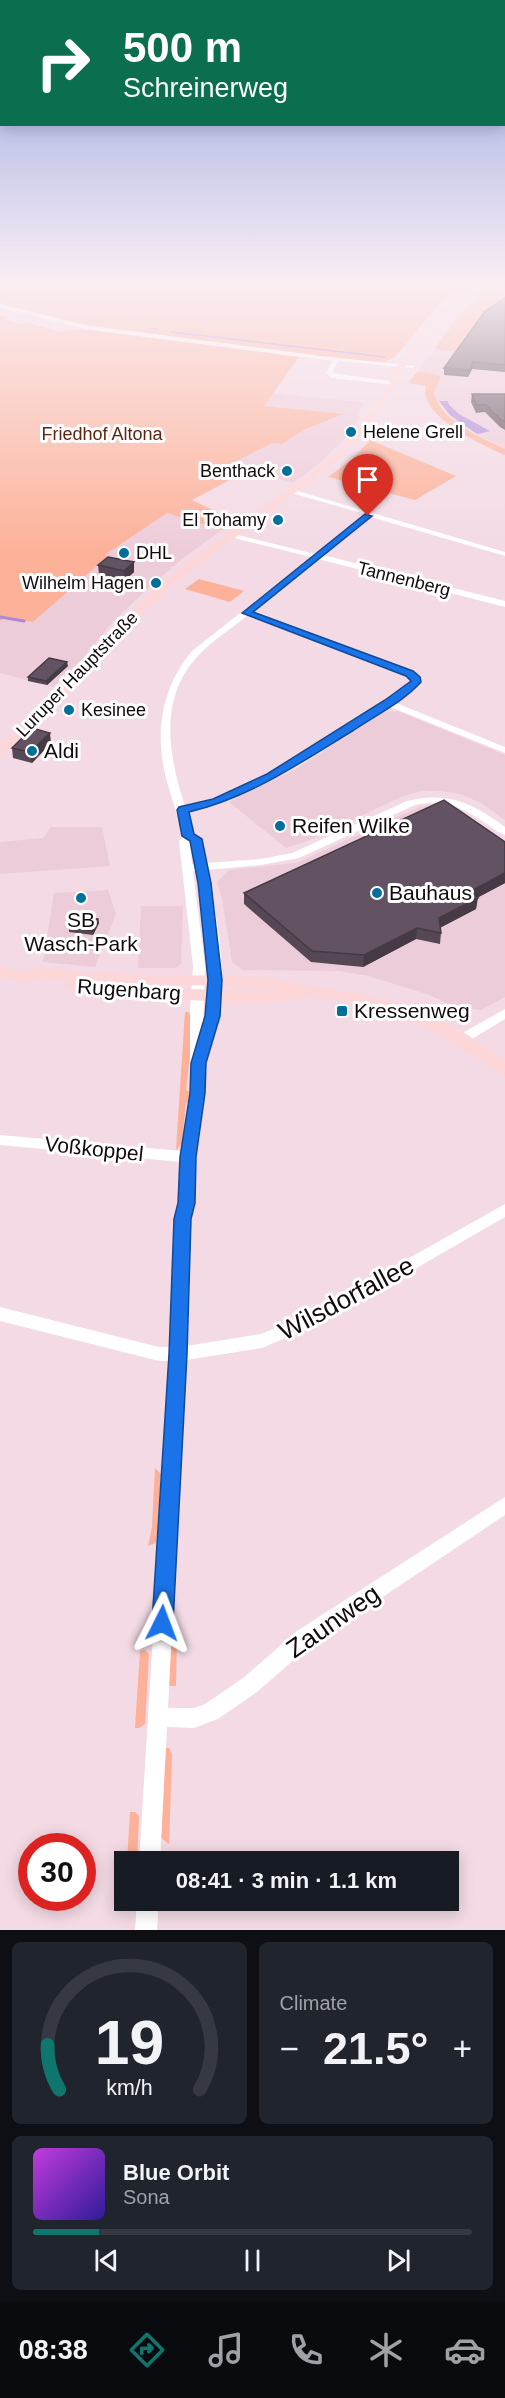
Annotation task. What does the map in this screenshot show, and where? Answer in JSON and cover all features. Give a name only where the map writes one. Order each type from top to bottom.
[{"type":"main road","name":"Luruper Hauptstraße","points":[[395,374],[392,378],[401,379]]},
{"type":"main road","name":"Luruper Hauptstraße","points":[[0,752],[91,665],[132,617],[174,578],[328,466],[354,442],[405,374]]},
{"type":"main road","name":"Rugenbarg","points":[[0,972],[36,981],[79,987],[160,994],[197,987],[215,987],[270,996],[312,992],[343,995],[381,1004],[418,1018],[462,1039],[505,1071]]},
{"type":"street","points":[[330,374],[401,379]]},
{"type":"street","points":[[294,491],[505,554]]},
{"type":"street","points":[[150,1851],[178,1354],[182,1229],[186,1203],[188,1157],[197,1093],[198,1063],[199,966],[184,841],[188,836],[183,810],[171,779],[167,759],[166,722],[171,689],[177,674],[187,660],[370,514]]},
{"type":"street","name":"Tannenberg","points":[[233,535],[505,604]]},
{"type":"street","points":[[183,810],[209,805],[255,785],[314,752],[389,703],[412,686],[417,679],[246,613]]},
{"type":"street","points":[[389,703],[505,750]]},
{"type":"street","points":[[187,868],[295,856],[315,849],[411,803],[431,798],[461,804],[505,832]]},
{"type":"street","points":[[188,836],[195,839],[201,867],[215,987],[212,1016],[198,1063]]},
{"type":"street","points":[[462,1039],[505,1013]]},
{"type":"street","name":"Voßkoppel","points":[[0,1140],[188,1157]]},
{"type":"street","name":"Wilsdorfallee","points":[[0,1314],[159,1354],[178,1354],[251,1344],[291,1330],[505,1210]]},
{"type":"street","name":"Zaunweg","points":[[157,1717],[194,1718],[211,1712],[250,1685],[303,1638],[505,1505]]},
{"type":"street","points":[[146,1930],[147,1911]]},
{"type":"shaded area","points":[[431,374],[505,374],[505,449],[456,423],[436,400],[435,386],[440,376]]},
{"type":"shaded area","points":[[273,393],[365,403],[358,413],[360,417],[342,442],[314,468],[293,483],[249,470],[239,475],[220,470],[272,443],[282,444],[307,429],[342,414],[264,406]]},
{"type":"shaded area","points":[[439,401],[448,401],[449,405],[459,414],[490,431],[478,434],[474,432],[450,415]]},
{"type":"shaded area","points":[[167,513],[222,530],[148,588],[53,687],[0,673],[0,621],[5,618],[33,622],[107,557],[105,554]]},
{"type":"shaded area","points":[[398,711],[505,755],[505,820],[481,803],[463,795],[442,791],[421,791],[401,797],[310,840],[286,848],[229,802],[298,768],[384,712]]},
{"type":"shaded area","points":[[435,804],[459,810],[505,841],[505,997],[481,1010],[456,1007],[429,995],[369,976],[339,971],[242,970],[232,962],[222,898],[217,882],[229,870],[296,863],[419,807]]},
{"type":"shaded area","points":[[51,827],[102,827],[110,866],[0,874],[0,842],[43,838]]},
{"type":"shaded area","points":[[108,890],[116,914],[95,967],[43,962],[54,893]]},
{"type":"shaded area","points":[[141,906],[183,906],[181,964],[175,968],[138,968]]},
{"type":"green space","name":"Friedhof Altona","points":[[0,374],[287,374],[264,406],[343,414],[306,429],[282,444],[272,443],[221,469],[239,475],[192,500],[235,521],[222,530],[167,513],[106,554],[107,557],[33,622],[5,618],[0,621]]},
{"type":"green space","points":[[415,374],[441,376],[434,393],[445,412],[463,427],[505,449],[505,455],[454,428],[432,408],[426,397],[426,386],[408,383]]},
{"type":"green space","points":[[370,440],[456,476],[415,500],[328,477],[351,460]]},
{"type":"green space","points":[[199,579],[244,591],[230,602],[185,589]]},
{"type":"green space","points":[[185,1012],[189,1012],[191,1020],[186,1090],[193,1093],[192,1100],[186,1103],[182,1143],[176,1150]]},
{"type":"green space","points":[[155,1468],[161,1474],[156,1543],[148,1546],[152,1527]]},
{"type":"green space","points":[[177,1632],[176,1686],[166,1686],[169,1638]]},
{"type":"green space","points":[[145,1650],[149,1654],[145,1724],[135,1728],[140,1651]]},
{"type":"green space","points":[[165,1748],[169,1748],[172,1754],[169,1844],[161,1838]]},
{"type":"green space","points":[[130,1812],[135,1812],[139,1816],[137,1851],[128,1851]]},
{"type":"building","points":[[472,394],[505,394],[505,422],[486,405],[476,405]]},
{"type":"building","points":[[108,557],[134,562],[124,571],[98,565]]},
{"type":"building","points":[[49,658],[67,662],[46,681],[28,677]]},
{"type":"building","points":[[32,728],[50,733],[30,752],[12,748]]},
{"type":"building","name":"Bauhaus","points":[[444,800],[505,842],[505,873],[469,892],[478,898],[439,918],[441,933],[417,928],[364,955],[312,951],[244,893]]},
{"type":"building","points":[[75,916],[98,919],[93,931],[69,928]]},
{"type":"waterway","points":[[0,617],[24,621]]},
{"type":"place","name":"Helene Grell","points":[[351,432]]},
{"type":"place","name":"Benthack","points":[[287,471]]},
{"type":"place","name":"El Tohamy","points":[[278,520]]},
{"type":"place","name":"DHL","points":[[124,553]]},
{"type":"place","name":"Wilhelm Hagen","points":[[156,583]]},
{"type":"place","name":"Kesinee","points":[[69,710]]},
{"type":"place","name":"Aldi","points":[[32,751]]},
{"type":"place","name":"Reifen Wilke","points":[[280,826]]},
{"type":"place","name":"Bauhaus","points":[[377,893]]},
{"type":"place","name":"SB Wasch-Park","points":[[81,898]]},
{"type":"place","name":"Kressenweg","points":[[342,1011]]},
{"type":"route","points":[[162,1623],[178,1354],[182,1219],[186,1203],[188,1157],[197,1093],[198,1063],[212,1016],[215,980],[205,883],[195,839],[188,836],[183,810],[217,802],[287,768],[389,703],[416,682],[417,679],[410,673],[246,613],[368,516]]}]
